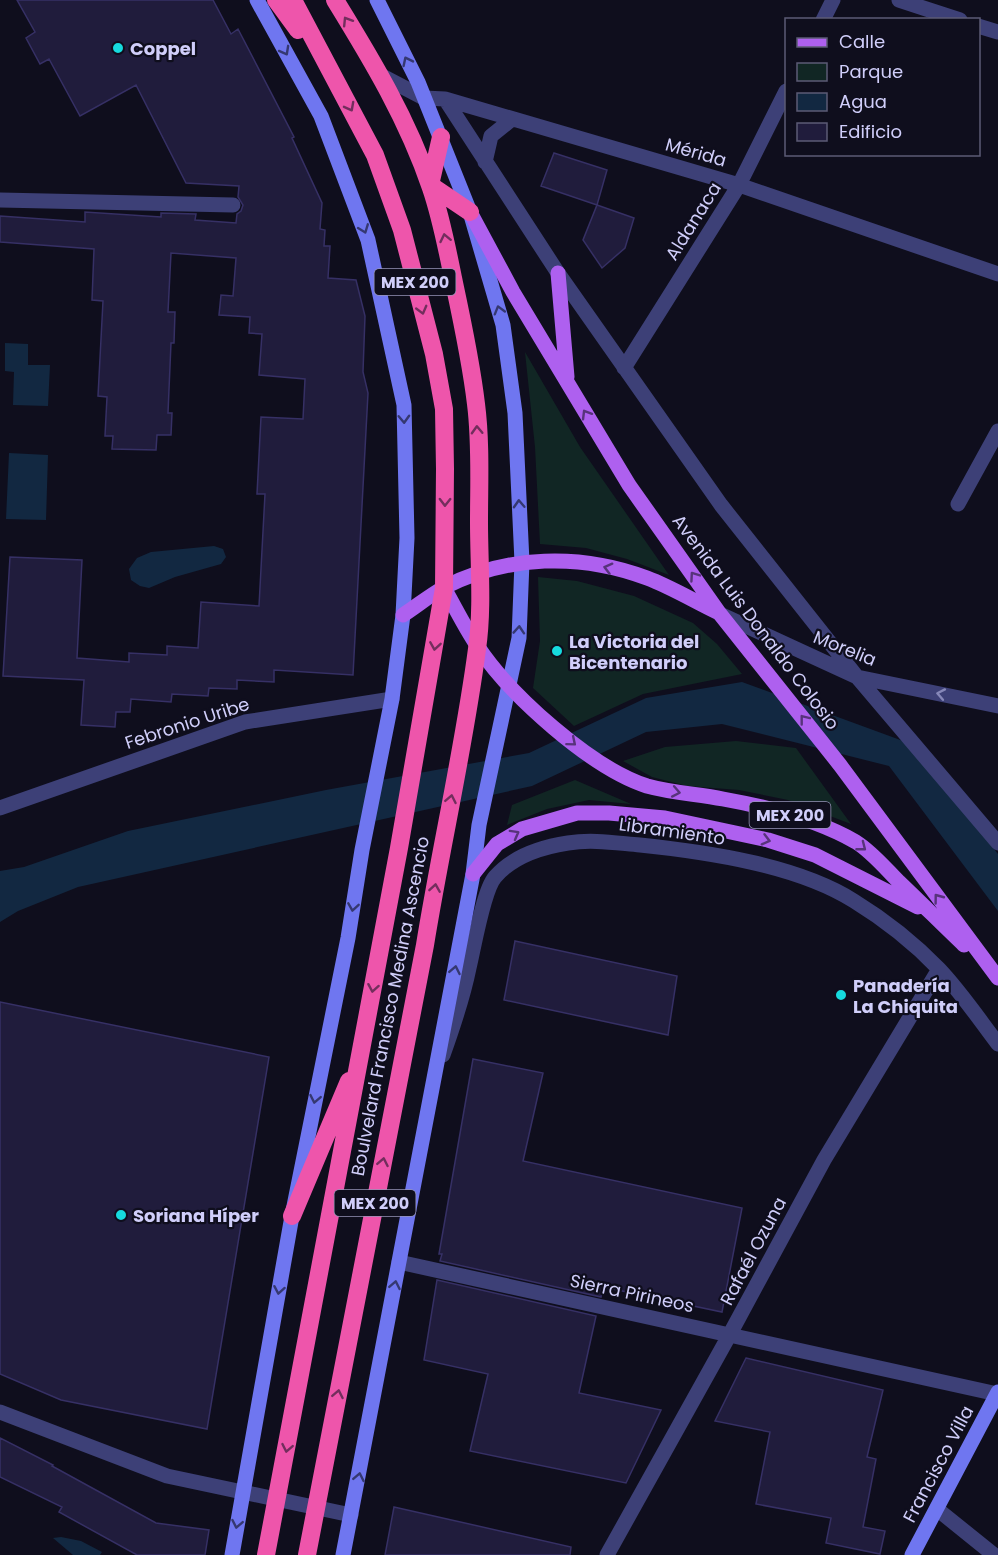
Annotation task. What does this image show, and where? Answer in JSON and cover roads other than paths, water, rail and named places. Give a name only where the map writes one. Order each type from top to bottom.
[{"type":"highway","points":[[276,0],[338,84]]},
{"type":"highway","name":"MEX 200","points":[[292,0],[379,165],[402,230],[434,354],[444,409],[444,588]]},
{"type":"highway","name":"MEX 200","points":[[335,0],[382,76],[430,185],[441,217],[467,342],[476,406],[480,572],[478,647]]},
{"type":"highway","points":[[441,137],[430,185],[470,212]]},
{"type":"highway","name":"Boulvelard Francisco Medina Ascencio","points":[[278,1499],[399,848],[444,588]]},
{"type":"highway","name":"Boulvelard Francisco Medina Ascencio","points":[[307,1555],[425,945],[478,647]]},
{"type":"highway","points":[[292,1216],[362,1049]]},
{"type":"highway","name":"MEX 200","points":[[266,1555],[278,1499]]},
{"type":"main road","name":"Avenida Luis Donaldo Colosio","points":[[470,212],[513,292],[629,485],[720,614],[840,765],[998,978]]},
{"type":"main road","points":[[558,273],[568,383]]},
{"type":"main road","points":[[403,615],[444,588],[480,572],[522,562],[559,560],[599,565],[646,578],[720,614]]},
{"type":"main road","name":"MEX 200","points":[[444,588],[478,647],[509,687]]},
{"type":"main road","name":"Avenida Luis Donaldo Colosio","points":[[509,687],[579,748],[621,775],[646,786],[723,799],[795,816],[831,829],[858,843],[998,978]]},
{"type":"main road","points":[[474,874],[497,843],[522,829],[577,813],[620,814],[665,818],[768,840],[814,855],[931,913]]},
{"type":"street","points":[[232,1555],[292,1216],[348,938],[362,850],[392,699],[403,615],[406,538],[404,405],[368,240],[321,116],[256,0]]},
{"type":"street","points":[[343,1555],[474,874],[478,825],[519,638],[522,562],[515,413],[503,324],[470,212],[441,137],[377,0]]},
{"type":"street","points":[[824,18],[833,0]]},
{"type":"street","points":[[899,0],[954,18]]},
{"type":"street","points":[[980,27],[998,32]]},
{"type":"street","name":"Mérida","points":[[382,76],[424,98],[444,99],[739,185],[997,272]]},
{"type":"street","name":"Aldanaca","points":[[624,368],[739,185],[785,93]]},
{"type":"street","points":[[444,99],[558,273],[721,505],[857,677],[998,843]]},
{"type":"street","points":[[485,162],[491,136],[512,119]]},
{"type":"street","points":[[0,200],[233,205]]},
{"type":"street","points":[[958,504],[998,431]]},
{"type":"street","name":"Morelia","points":[[720,614],[857,677],[998,706]]},
{"type":"street","name":"Febronio Uribe","points":[[0,808],[245,722],[392,699]]},
{"type":"street","name":"Libramiento","points":[[433,1080],[454,1025],[477,929],[493,879],[509,864],[547,847],[598,841],[705,854],[779,870],[852,899],[894,928],[939,969],[998,1044]]},
{"type":"street","name":"Rafaél Ozuna","points":[[607,1555],[824,1160],[939,969]]},
{"type":"street","name":"Sierra Pirineos","points":[[399,1262],[997,1393]]},
{"type":"street","name":"Francisco Villa","points":[[912,1555],[997,1393]]},
{"type":"street","points":[[0,1412],[167,1476],[351,1515]]},
{"type":"street","points":[[937,1509],[994,1555]]},
{"type":"water","points":[[5,343],[28,344],[28,365],[50,365],[48,406],[13,405],[14,372],[5,371]]},
{"type":"water","points":[[9,453],[48,455],[46,520],[6,519]]},
{"type":"water","points":[[214,546],[223,549],[226,557],[221,564],[175,577],[149,588],[140,586],[131,580],[129,569],[137,558],[151,552]]},
{"type":"water","points":[[742,682],[914,745],[998,854],[998,911],[889,766],[722,724],[646,732],[532,786],[78,887],[18,911],[0,922],[0,871],[24,867],[128,831],[326,790],[529,753],[646,698]]},
{"type":"water","points":[[61,1537],[81,1541],[102,1552],[100,1555],[73,1555],[53,1538]]},
{"type":"place","name":"Coppel","points":[[118,48]]},
{"type":"place","name":"La Victoria del Bicentenario","points":[[557,651]]},
{"type":"place","name":"Panadería La Chiquita","points":[[841,995]]},
{"type":"place","name":"Soriana Híper","points":[[121,1215]]}]
